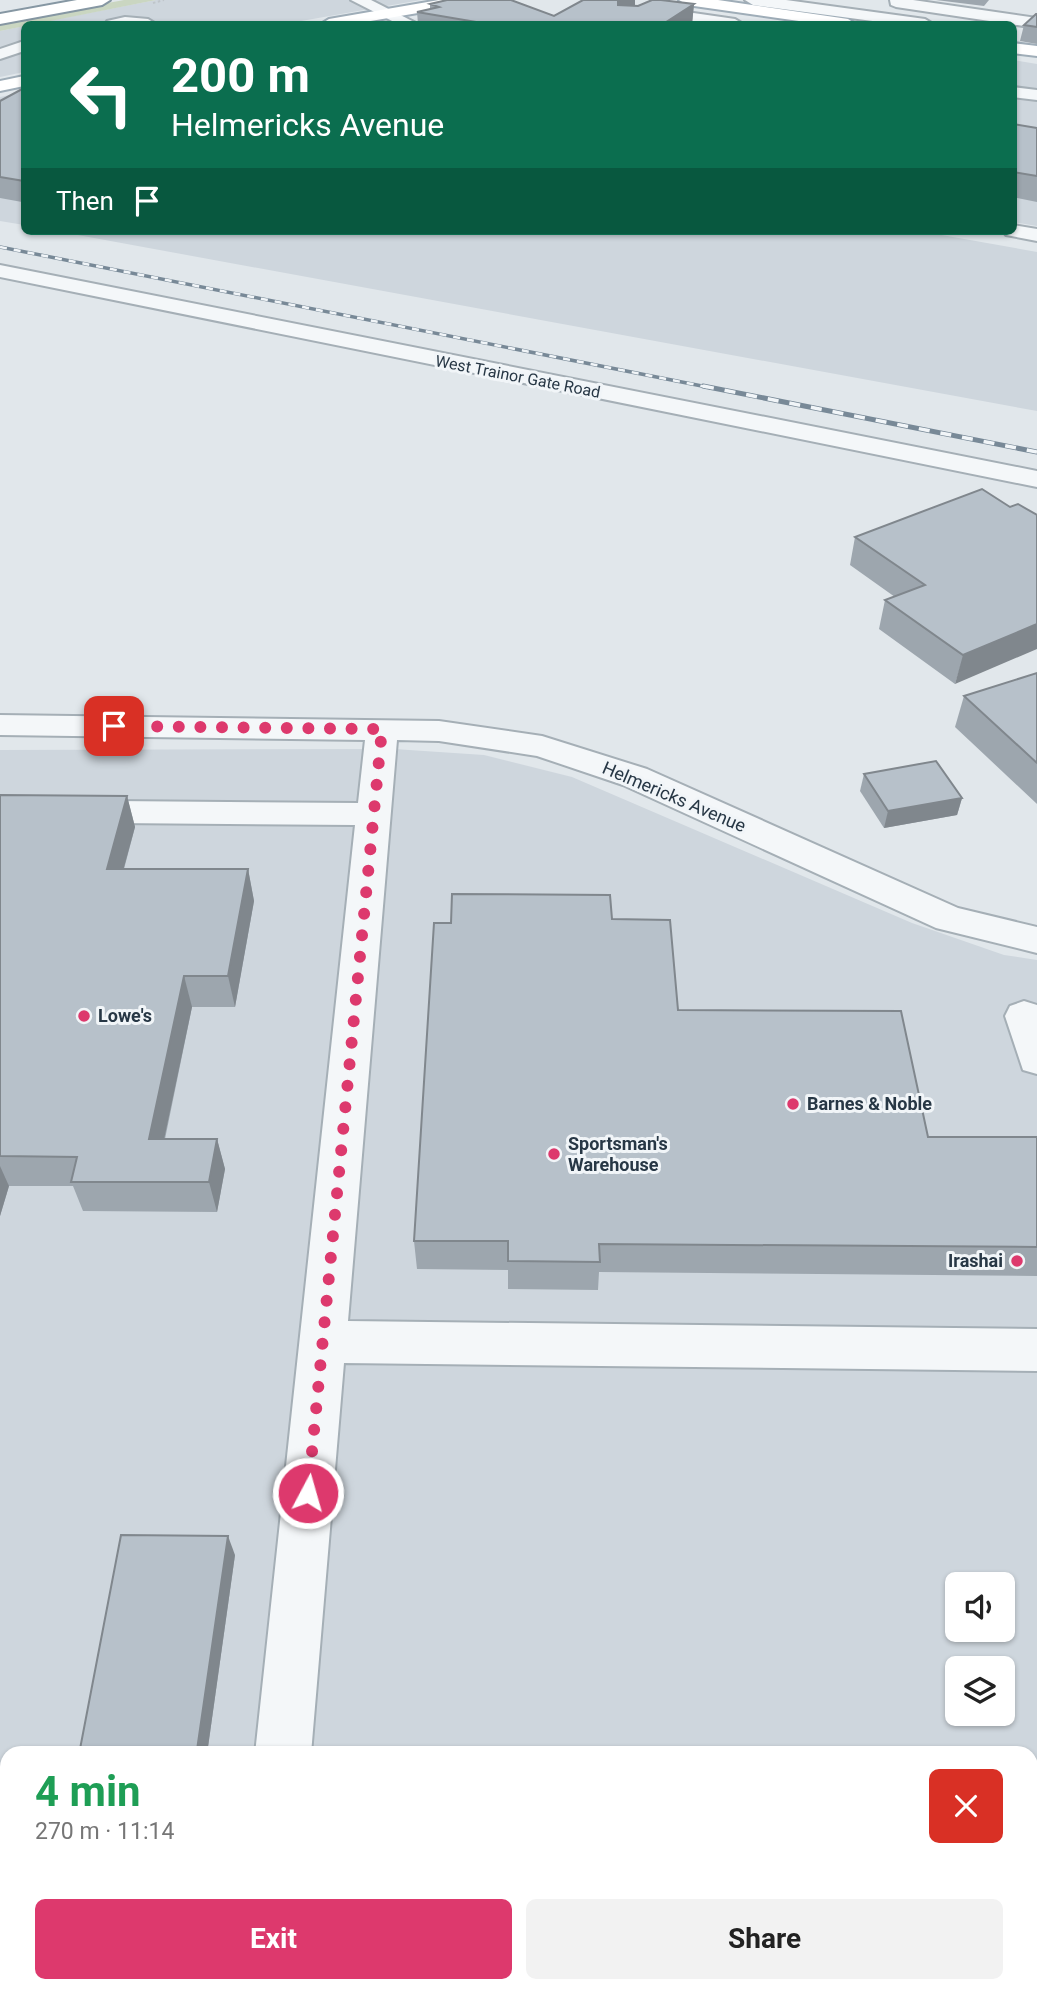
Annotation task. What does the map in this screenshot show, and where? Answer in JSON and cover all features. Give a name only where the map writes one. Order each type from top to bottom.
[{"type":"main road","points":[[0,11],[58,0]]},
{"type":"main road","points":[[0,19],[102,0]]},
{"type":"main road","points":[[345,21],[445,1],[465,0]]},
{"type":"main road","points":[[652,0],[772,21]]},
{"type":"main road","points":[[688,0],[829,21]]},
{"type":"main road","points":[[1017,48],[1037,51]]},
{"type":"main road","points":[[1017,56],[1037,59]]},
{"type":"street","points":[[753,0],[904,21]]},
{"type":"street","points":[[884,0],[991,20],[1012,0]]},
{"type":"street","points":[[365,1],[404,21]]},
{"type":"street","points":[[631,21],[644,13],[652,12],[714,21]]},
{"type":"street","points":[[1017,23],[1037,23]]},
{"type":"street","points":[[0,54],[21,47]]},
{"type":"street","points":[[1017,92],[1037,95]]},
{"type":"street","points":[[1017,232],[1037,235]]},
{"type":"street","name":"West Trainor Gate Road","points":[[0,271],[1037,479]]},
{"type":"street","name":"Helmericks Avenue","points":[[0,725],[382,729],[439,732],[542,746],[635,777],[949,919],[1037,940]]},
{"type":"street","points":[[284,1746],[382,729]]},
{"type":"street","points":[[0,811],[374,814]]},
{"type":"street","points":[[1024,1016],[1037,1059]]},
{"type":"street","points":[[323,1342],[1037,1350]]},
{"type":"shaded area","points":[[156,0],[421,0],[301,21],[48,21]]},
{"type":"shaded area","points":[[21,27],[21,73],[0,77],[0,31]]},
{"type":"shaded area","points":[[1017,61],[1037,64],[1037,226],[1017,223]]},
{"type":"shaded area","points":[[21,93],[21,224],[0,221],[0,97]]},
{"type":"shaded area","points":[[78,235],[941,235],[1037,252],[1037,411]]},
{"type":"shaded area","points":[[394,749],[484,755],[572,777],[912,923],[1004,955],[1037,960],[1037,1746],[0,1746],[0,750]]},
{"type":"green space","points":[[124,0],[156,0],[50,21],[21,21],[21,27],[0,31],[0,23]]},
{"type":"building","points":[[447,0],[511,0],[554,16],[583,0],[620,0],[618,5],[638,6],[652,0],[694,4],[668,21],[470,21],[417,12],[439,7],[430,4]]},
{"type":"building","points":[[1036,14],[1037,27],[1024,25]]},
{"type":"building","points":[[21,90],[21,180],[0,177],[0,101]]},
{"type":"building","points":[[1017,125],[1037,128],[1037,176],[1017,173]]},
{"type":"building","points":[[982,489],[1010,507],[1018,504],[1037,515],[1037,624],[963,655],[885,600],[925,585],[855,537]]},
{"type":"building","points":[[1037,673],[1037,763],[964,696]]},
{"type":"building","points":[[936,761],[962,798],[888,811],[864,774]]},
{"type":"building","name":"Lowe's","points":[[0,795],[127,796],[107,869],[248,869],[228,976],[184,976],[149,1139],[217,1139],[209,1182],[71,1182],[77,1157],[0,1156]]},
{"type":"building","points":[[452,894],[610,895],[612,919],[670,920],[678,1010],[901,1011],[928,1137],[1037,1137],[1037,1247],[599,1244],[600,1262],[508,1261],[508,1241],[414,1241],[434,923],[451,923]]},
{"type":"building","points":[[121,1535],[228,1536],[198,1746],[81,1746]]},
{"type":"railway","points":[[0,247],[712,388]]},
{"type":"railway","points":[[703,386],[1037,452]]},
{"type":"place","name":"Lowe's","points":[[84,1016]]},
{"type":"place","name":"Barnes & Noble","points":[[793,1104]]},
{"type":"place","name":"Sportsman's Warehouse","points":[[554,1154]]},
{"type":"place","name":"Irashai","points":[[1017,1261]]},
{"type":"route","points":[[114,726],[382,729],[308,1493]]}]
